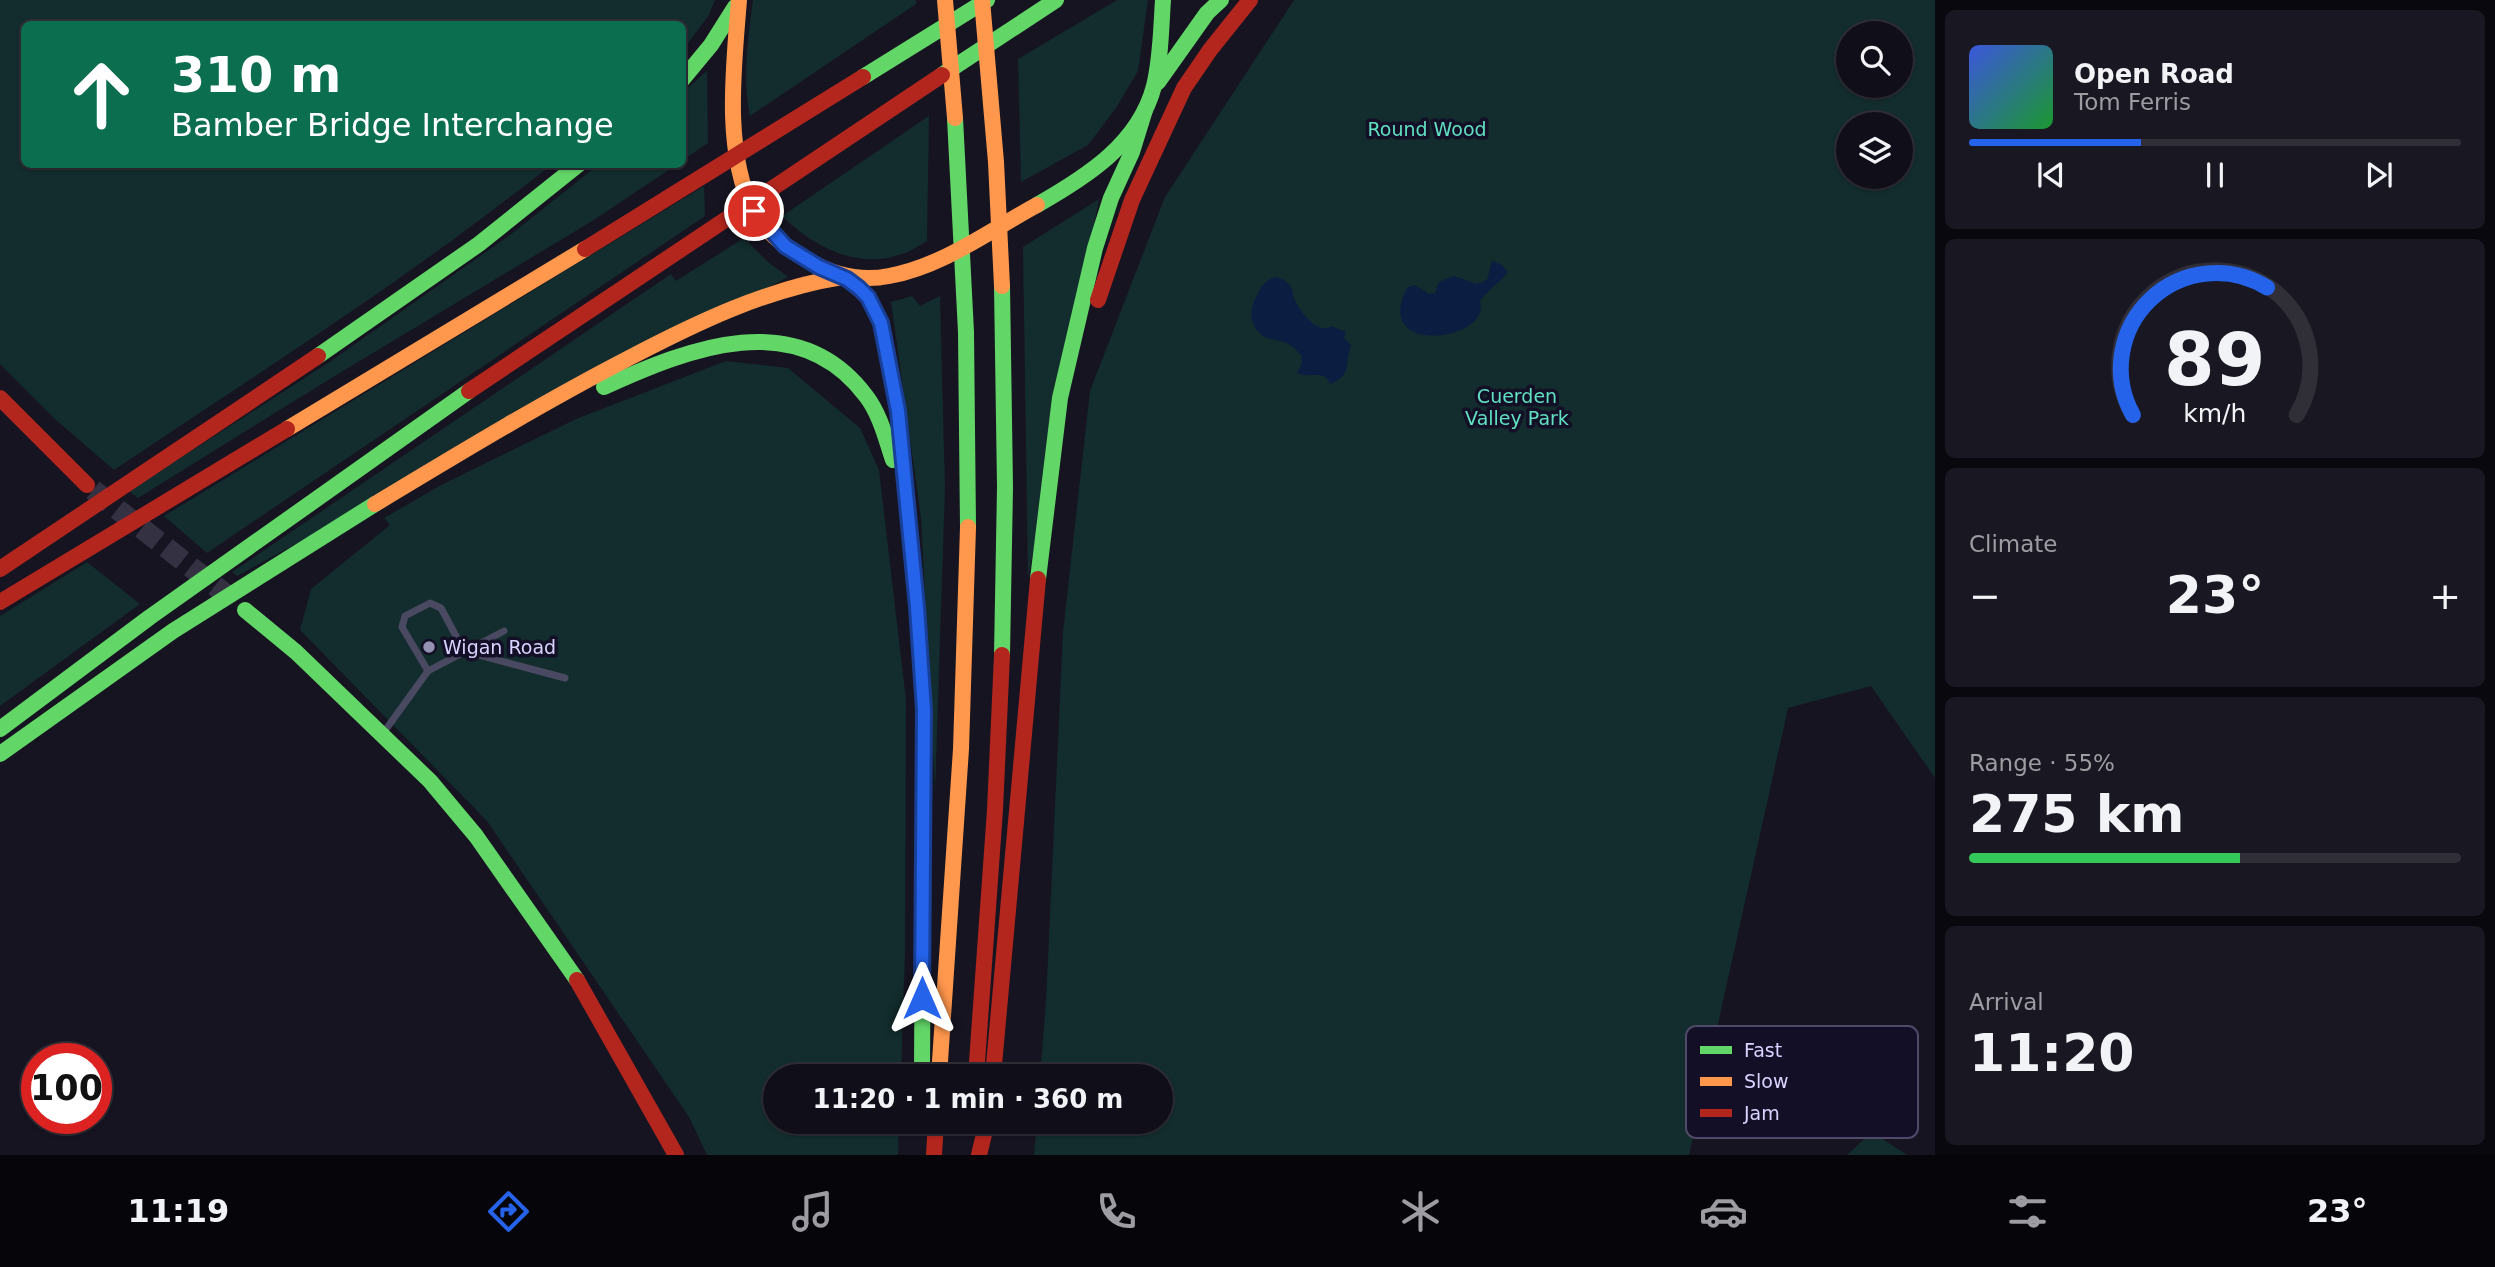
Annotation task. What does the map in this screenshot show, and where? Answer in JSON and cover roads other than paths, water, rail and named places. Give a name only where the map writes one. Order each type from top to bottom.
[{"type":"main road","points":[[940,1064],[962,722],[968,553],[967,374],[961,217],[951,51],[945,0]]},
{"type":"main road","points":[[977,1064],[993,836],[1002,649],[1006,420],[999,216],[982,0]]},
{"type":"main road","points":[[0,602],[987,0]]},
{"type":"main road","points":[[0,729],[155,613],[398,440],[710,228],[1056,0]]},
{"type":"main road","points":[[994,1064],[1032,628],[1060,398],[1080,304],[1111,198],[1132,152],[1152,93],[1163,0]]},
{"type":"main road","points":[[1152,93],[1184,44],[1207,13],[1221,0]]},
{"type":"main road","points":[[1049,480],[1108,265],[1132,200],[1184,88],[1250,0]]},
{"type":"main road","points":[[686,76],[721,33],[738,1]]},
{"type":"main road","points":[[738,1],[735,74],[736,138],[740,177],[754,211],[770,232],[802,257],[845,278],[868,297],[881,323],[898,411],[924,710],[922,1064]]},
{"type":"main road","points":[[0,754],[244,584],[331,529],[586,379],[659,341],[741,304],[815,280],[883,277],[927,266],[1075,181],[1110,156],[1128,138],[1146,110]]},
{"type":"main road","points":[[0,569],[382,313],[482,242],[574,168]]},
{"type":"main road","points":[[499,430],[554,411],[622,378],[681,356],[747,340],[790,343],[828,359],[851,376],[867,398],[882,429],[906,497]]},
{"type":"main road","points":[[0,398],[87,485]]},
{"type":"main road","points":[[245,610],[296,652],[383,734],[476,836],[584,990],[676,1155]]},
{"type":"main road","points":[[921,1134],[921,1155]]},
{"type":"main road","points":[[934,1155],[935,1134]]},
{"type":"main road","points":[[971,1155],[972,1134]]},
{"type":"main road","points":[[979,1155],[983,1134]]},
{"type":"lane","points":[[428,671],[402,628],[405,616],[430,603],[441,608],[464,651],[565,678]]},
{"type":"lane","points":[[383,734],[428,671],[504,631]]},
{"type":"water","points":[[1492,261],[1502,265],[1508,272],[1480,301],[1479,315],[1469,326],[1453,333],[1434,336],[1417,333],[1405,325],[1400,310],[1407,288],[1415,285],[1429,294],[1435,293],[1439,282],[1454,276],[1477,284],[1487,280]]},
{"type":"water","points":[[1276,277],[1290,285],[1300,309],[1314,325],[1320,328],[1331,326],[1346,332],[1344,338],[1351,345],[1345,373],[1337,381],[1330,384],[1324,376],[1297,373],[1302,363],[1301,355],[1290,345],[1267,338],[1254,325],[1251,313],[1254,301],[1265,283]]},
{"type":"tunnel","points":[[93,490],[238,604]]},
{"type":"place","name":"Wigan Road","points":[[429,647]]},
{"type":"park label","name":"Round Wood","points":[[1427,129]]},
{"type":"park label","name":"Cuerden Valley Park","points":[[1517,407]]}]
